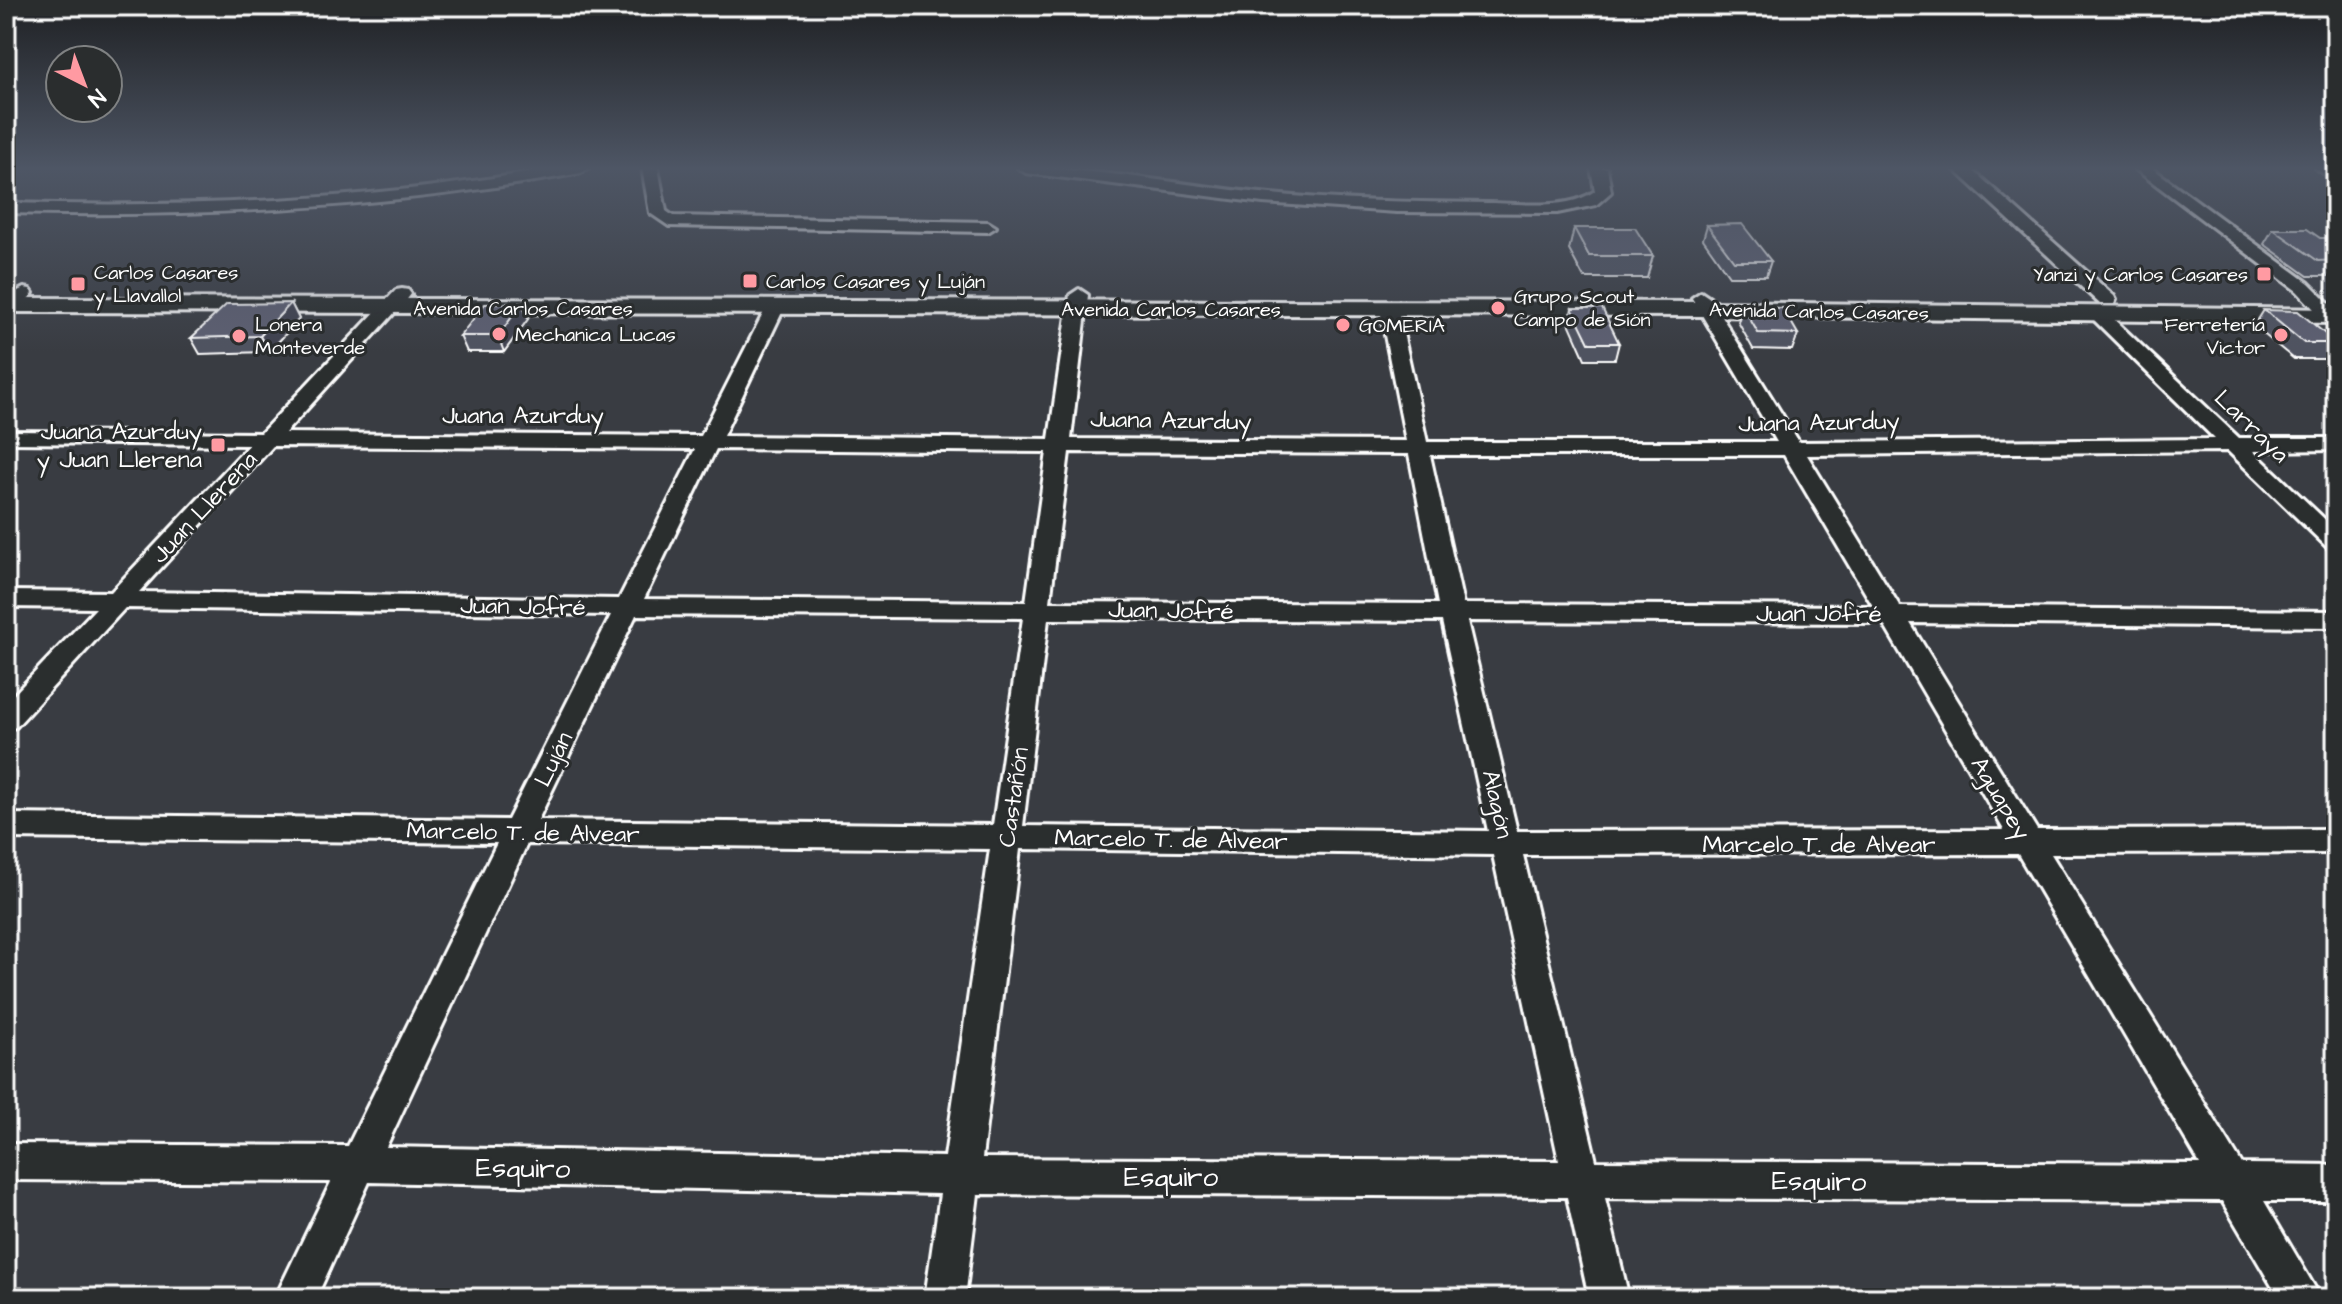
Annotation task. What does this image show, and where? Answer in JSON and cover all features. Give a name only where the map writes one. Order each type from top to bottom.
[{"type":"main road","name":"Avenida Carlos Casares","points":[[396,300],[775,308],[1078,302],[1389,310],[1704,304]]},
{"type":"main road","name":"Avenida Carlos Casares","points":[[10,301],[1704,304],[2331,310]]},
{"type":"street","name":"Larraya","points":[[2023,229],[2336,543]]},
{"type":"street","points":[[2223,229],[2331,310]]},
{"type":"street","name":"Juan Llerena","points":[[6,720],[396,300]]},
{"type":"street","name":"Castañón","points":[[945,1298],[1078,302]]},
{"type":"street","name":"Aguapey","points":[[1704,304],[2301,1298]]},
{"type":"street","name":"Luján","points":[[295,1298],[517,832],[775,308]]},
{"type":"street","name":"Alagón","points":[[1389,310],[1453,614],[1609,1298]]},
{"type":"street","name":"Juana Azurduy","points":[[6,437],[1418,448],[1790,449],[2336,444]]},
{"type":"street","name":"Juan Jofré","points":[[6,599],[628,607],[1453,614],[1890,613],[2336,619]]},
{"type":"street","name":"Marcelo T. de Alvear","points":[[6,826],[1507,843],[2336,841]]},
{"type":"street","name":"Esquiro","points":[[6,1162],[360,1164],[963,1176],[2336,1183]]},
{"type":"building","points":[[1574,229],[1636,229],[1653,256],[1589,256]]},
{"type":"building","points":[[1710,229],[1746,229],[1771,261],[1734,261]]},
{"type":"building","points":[[2273,229],[2307,229],[2320,238],[2336,238],[2336,260],[2318,261]]},
{"type":"building","points":[[291,303],[260,336],[191,338],[227,304]]},
{"type":"building","points":[[522,303],[498,336],[460,336],[485,304]]},
{"type":"building","points":[[1743,307],[1783,308],[1798,334],[1758,333]]},
{"type":"building","points":[[1572,308],[1602,308],[1619,343],[1589,343]]},
{"type":"building","points":[[2264,310],[2298,311],[2336,343],[2304,343]]},
{"type":"place","name":"Yanzi y Carlos Casares","points":[[2264,274]]},
{"type":"place","name":"Carlos Casares y Luján","points":[[750,281]]},
{"type":"place","name":"Carlos Casares y Llavallol","points":[[78,284]]},
{"type":"place","name":"Grupo Scout Campo de Sión","points":[[1498,308]]},
{"type":"place","name":"GOMERIA","points":[[1343,325]]},
{"type":"place","name":"Mechanica Lucas","points":[[499,334]]},
{"type":"place","name":"Ferretería Victor","points":[[2281,335]]},
{"type":"place","name":"Lonera Monteverde","points":[[239,336]]},
{"type":"place","name":"Juana Azurduy y Juan Llerena","points":[[218,445]]}]
